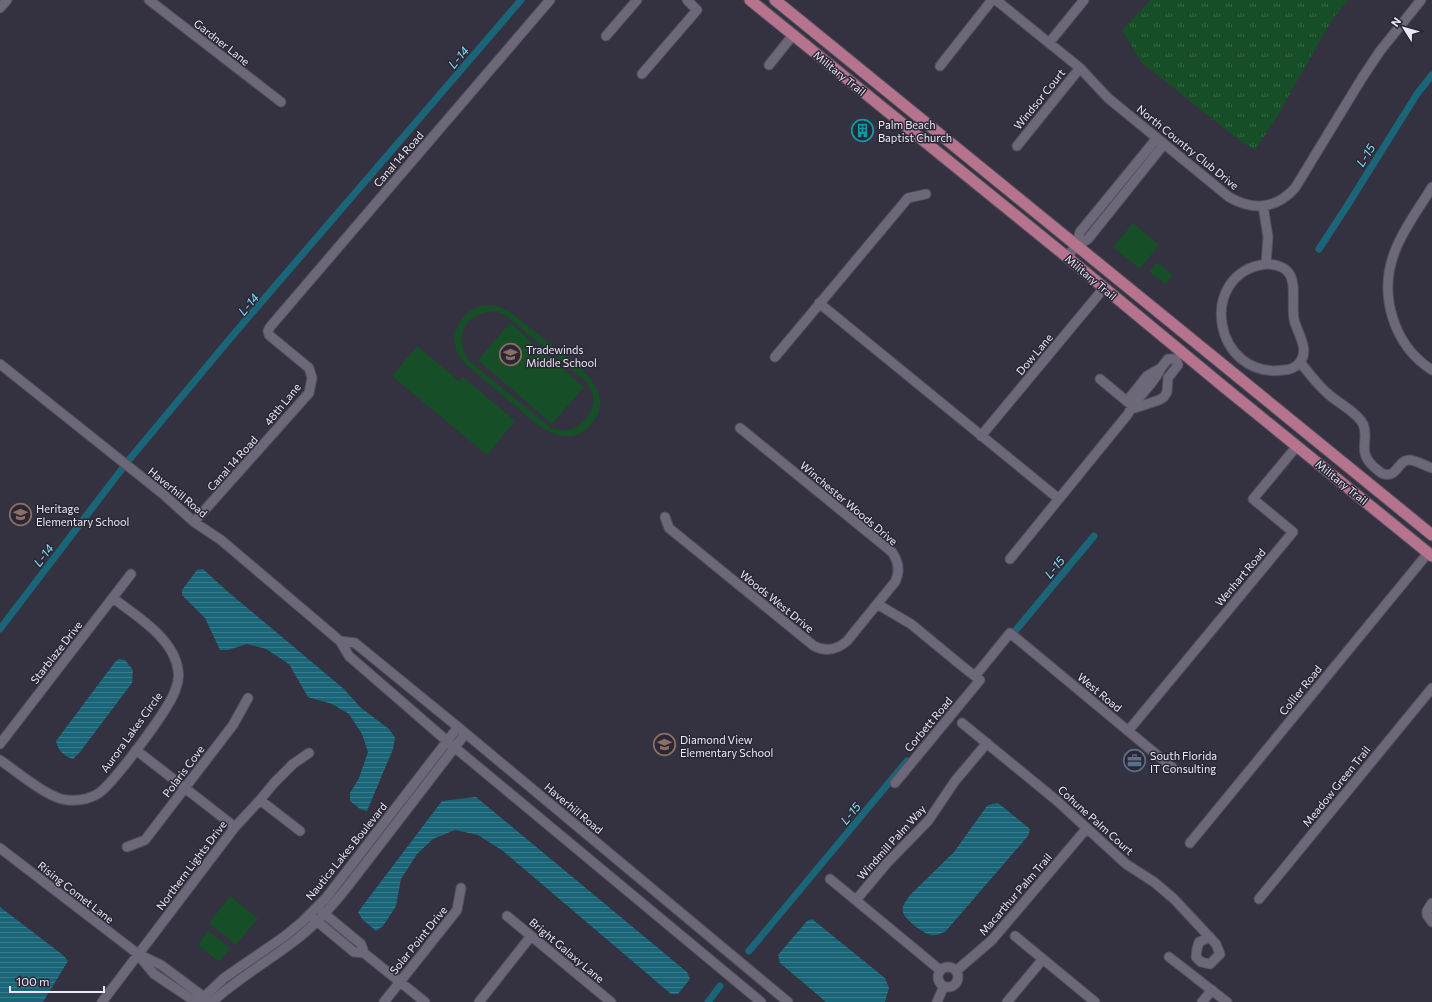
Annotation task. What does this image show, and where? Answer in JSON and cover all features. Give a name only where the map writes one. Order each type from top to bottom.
[{"type":"main road","name":"Military Trail","points":[[750,0],[1067,257],[1179,355],[1234,394],[1430,554]]},
{"type":"main road","name":"Military Trail","points":[[775,0],[1302,431],[1432,535]]},
{"type":"main road","points":[[1234,394],[1246,397],[1292,433],[1302,431]]},
{"type":"main road","points":[[1297,446],[1302,444],[1311,446],[1364,489],[1377,491]]},
{"type":"street","points":[[0,8],[7,0]]},
{"type":"street","name":"Gardner Lane","points":[[149,0],[280,102]]},
{"type":"street","name":"Canal 14 Road","points":[[269,335],[268,331],[270,327],[550,0]]},
{"type":"street","points":[[606,36],[637,0]]},
{"type":"street","points":[[940,66],[992,0]]},
{"type":"street","name":"North Country Club Drive","points":[[996,0],[1080,68],[1108,98],[1229,197],[1246,205],[1263,206],[1274,203],[1283,198],[1295,188],[1362,78],[1380,52],[1421,0]]},
{"type":"street","points":[[1049,43],[1084,0]]},
{"type":"street","points":[[642,74],[697,10],[690,1]]},
{"type":"street","points":[[769,65],[793,35]]},
{"type":"street","name":"Windsor Court","points":[[1017,146],[1080,68]]},
{"type":"street","points":[[1067,257],[1076,246],[1088,239],[1160,141]]},
{"type":"street","points":[[1432,187],[1396,250],[1391,262],[1388,289],[1390,307],[1398,333],[1417,358],[1432,370]]},
{"type":"street","points":[[775,357],[908,198],[926,194]]},
{"type":"street","points":[[1263,206],[1268,236],[1266,264]]},
{"type":"street","points":[[1266,264],[1273,264],[1281,267],[1288,273],[1294,288],[1294,319],[1304,348],[1300,362],[1293,368],[1284,370],[1266,370],[1258,368],[1242,360],[1235,354],[1224,335],[1221,317],[1222,304],[1227,291],[1238,276],[1246,270],[1266,264]]},
{"type":"street","name":"Dow Lane","points":[[981,436],[1104,288]]},
{"type":"street","points":[[819,304],[1059,499]]},
{"type":"street","name":"48th Lane","points":[[269,335],[309,368],[312,378],[309,393],[271,436]]},
{"type":"street","points":[[1010,559],[1128,414],[1130,403],[1158,374],[1168,359],[1179,355],[1178,365],[1168,378],[1167,392],[1164,397],[1136,408],[1130,403],[1100,379]]},
{"type":"street","points":[[1300,362],[1326,393],[1360,419],[1364,427],[1364,446],[1366,456],[1372,465],[1380,472],[1389,475],[1406,460],[1432,468]]},
{"type":"street","name":"Haverhill Road","points":[[0,364],[110,452],[194,522],[221,540],[340,641],[349,656],[447,741],[761,1002]]},
{"type":"street","points":[[1141,390],[1150,403]]},
{"type":"street","name":"Winchester Woods Drive","points":[[740,428],[892,552],[898,564],[897,578],[877,604]]},
{"type":"street","name":"Canal 14 Road","points":[[194,522],[271,436]]},
{"type":"street","name":"Wenhart Road","points":[[1128,731],[1293,532],[1253,499],[1297,446]]},
{"type":"street","name":"Woods West Drive","points":[[665,517],[672,530],[818,648],[831,650],[844,644],[877,604]]},
{"type":"street","name":"Collier Road","points":[[1190,843],[1430,554]]},
{"type":"street","name":"Starblaze Drive","points":[[0,744],[131,574]]},
{"type":"street","name":"Aurora Lakes Circle","points":[[0,760],[50,794],[66,800],[83,800],[99,793],[111,781],[136,750],[168,704],[176,688],[178,671],[174,653],[164,639],[113,598]]},
{"type":"street","points":[[877,604],[911,624],[978,678]]},
{"type":"street","name":"West Road","points":[[1010,633],[1174,769]]},
{"type":"street","name":"Corbett Road","points":[[894,783],[978,678],[1010,633]]},
{"type":"street","name":"Haverhill Road","points":[[340,641],[355,643],[788,1002]]},
{"type":"street","name":"Meadow Green Trail","points":[[1259,899],[1432,688]]},
{"type":"street","name":"Polaris Cove","points":[[127,847],[145,840],[233,725],[248,698]]},
{"type":"street","name":"Cohune Palm Court","points":[[962,723],[1056,800],[1126,864],[1154,882],[1174,899],[1210,937]]},
{"type":"street","name":"Nautica Lakes Boulevard","points":[[204,1001],[224,978],[285,936],[317,907],[340,880],[458,727]]},
{"type":"street","name":"Nautica Lakes Boulevard","points":[[204,1001],[298,939],[324,914],[348,886],[465,734]]},
{"type":"street","name":"Windmill Palm Way","points":[[856,900],[887,863],[928,821],[955,782],[987,743]]},
{"type":"street","points":[[136,750],[235,827]]},
{"type":"street","name":"Northern Lights Drive","points":[[102,1002],[235,827],[293,764],[309,753]]},
{"type":"street","points":[[260,800],[300,831]]},
{"type":"street","name":"Macarthur Palm Trail","points":[[956,971],[992,940],[1087,828]]},
{"type":"street","name":"Rising Comet Lane","points":[[0,848],[138,954],[161,965],[204,1001]]},
{"type":"street","points":[[830,879],[940,970]]},
{"type":"street","name":"Solar Point Drive","points":[[384,1002],[457,910],[461,888]]},
{"type":"street","points":[[1432,903],[1427,911],[1427,915],[1432,922]]},
{"type":"street","points":[[317,907],[361,944],[364,953],[425,1002]]},
{"type":"street","points":[[309,915],[354,952],[364,953]]},
{"type":"street","name":"Bright Galaxy Lane","points":[[507,916],[611,1002]]},
{"type":"street","points":[[479,1002],[531,936]]},
{"type":"street","points":[[1015,936],[1095,1002]]},
{"type":"street","points":[[1169,957],[1227,1002]]},
{"type":"street","points":[[1007,1002],[1043,959]]},
{"type":"street","points":[[729,976],[740,962]]},
{"type":"street","points":[[948,967],[956,971],[958,978],[954,984],[948,987],[941,985],[938,979],[940,970],[948,967]]},
{"type":"street","points":[[937,1002],[944,986]]},
{"type":"street","points":[[1202,1002],[1212,990]]},
{"type":"green space","points":[[1151,0],[1348,0],[1331,21],[1277,117],[1255,150],[1240,141],[1141,62],[1122,30]]},
{"type":"green space","points":[[1133,223],[1159,245],[1140,269],[1113,247]]},
{"type":"green space","points":[[1157,262],[1173,275],[1166,284],[1149,272]]},
{"type":"green space","points":[[494,305],[508,310],[584,371],[591,379],[598,391],[600,403],[596,418],[586,430],[572,436],[564,436],[545,430],[464,363],[457,352],[455,345],[456,330],[459,324],[468,313],[474,309]],"holes":[[[495,311],[505,315],[588,383],[593,395],[592,408],[586,419],[576,427],[562,430],[551,428],[468,360],[462,342],[462,334],[465,326],[476,316],[485,313]]]},
{"type":"green space","points":[[510,323],[584,387],[552,424],[478,360]]},
{"type":"green space","points":[[417,346],[459,381],[463,377],[515,421],[487,455],[392,376]]},
{"type":"green space","points":[[230,896],[258,919],[236,945],[209,923]]},
{"type":"green space","points":[[208,931],[230,948],[219,962],[198,945]]},
{"type":"water","points":[[203,569],[344,689],[360,707],[389,729],[395,738],[393,749],[367,811],[360,809],[350,801],[350,793],[359,778],[368,752],[362,734],[349,714],[332,704],[308,697],[289,664],[266,649],[247,644],[228,650],[220,650],[205,618],[182,595],[182,590],[197,570]]},
{"type":"water","points":[[119,659],[125,660],[133,670],[132,683],[80,752],[73,759],[62,753],[56,741],[115,662]]},
{"type":"water","points":[[476,797],[687,972],[690,979],[678,994],[671,994],[503,851],[478,835],[455,830],[433,839],[417,854],[401,879],[396,906],[383,926],[376,931],[362,919],[358,912],[442,801]]},
{"type":"water","points":[[998,803],[1030,829],[1028,836],[945,932],[934,935],[920,930],[904,915],[903,908],[905,903],[910,895],[954,852],[987,806]]},
{"type":"water","points":[[0,907],[63,955],[68,961],[43,1002],[0,1002]]},
{"type":"water","points":[[812,919],[885,978],[889,988],[885,1002],[826,1002],[780,963],[778,955],[807,921]]},
{"type":"waterway","name":"L-14","points":[[0,629],[128,461],[233,335],[521,0]]},
{"type":"waterway","name":"L-15","points":[[1319,249],[1417,94],[1432,75]]},
{"type":"waterway","name":"L-15","points":[[1016,630],[1094,536]]},
{"type":"waterway","name":"L-15","points":[[749,951],[907,761]]},
{"type":"waterway","name":"L-15","points":[[708,1002],[720,986]]},
{"type":"place","name":"Palm Beach Baptist Church","points":[[862,130]]},
{"type":"place","name":"Tradewinds Middle School","points":[[510,355]]},
{"type":"place","name":"Heritage Elementary School","points":[[21,514]]},
{"type":"place","name":"Diamond View Elementary School","points":[[665,745]]},
{"type":"place","name":"South Florida IT Consulting","points":[[1135,761]]}]
